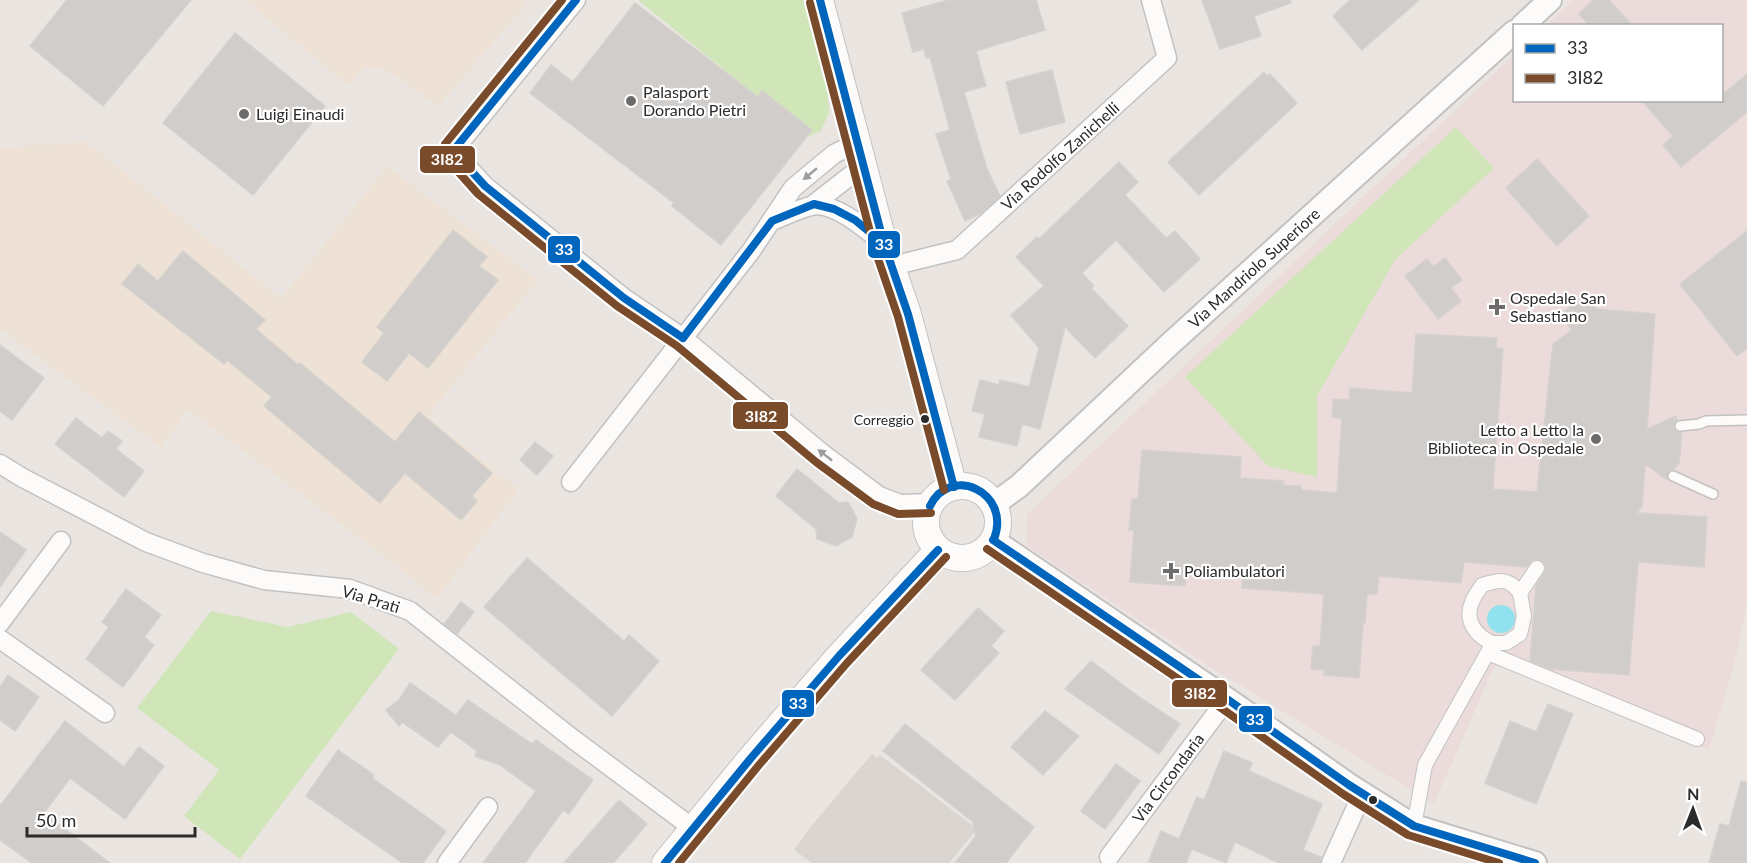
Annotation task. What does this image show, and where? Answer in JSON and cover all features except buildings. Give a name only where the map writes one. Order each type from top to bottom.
[{"type":"main road","points":[[820,0],[888,255],[908,314],[954,487]]},
{"type":"main road","points":[[954,487],[967,487],[980,491],[993,505],[998,517],[998,525],[993,540],[985,550],[969,558],[958,559],[938,550],[931,542],[926,527],[926,516],[931,504],[941,492],[954,487]]},
{"type":"main road","points":[[665,863],[839,656],[938,550]]},
{"type":"street","points":[[576,0],[453,151],[495,193],[624,298],[683,338],[823,454],[879,496],[900,504],[931,504]]},
{"type":"street","name":"Via Rodolfo Zanichelli","points":[[888,255],[957,250],[1167,58],[1152,0]]},
{"type":"street","points":[[1524,24],[1550,0]]},
{"type":"street","name":"Via Mandriolo Superiore","points":[[993,505],[1019,486],[1178,337],[1513,34]]},
{"type":"street","points":[[772,221],[814,204],[861,153]]},
{"type":"street","points":[[571,482],[772,221],[793,188],[834,154],[861,153]]},
{"type":"street","points":[[814,204],[834,209],[855,220],[888,255]]},
{"type":"street","name":"Via Prati","points":[[0,464],[146,542],[203,563],[264,580],[350,589],[410,611],[694,829]]},
{"type":"street","points":[[993,540],[1362,794],[1414,826],[1535,863]]},
{"type":"street","points":[[0,623],[61,541]]},
{"type":"street","points":[[1520,593],[1537,568]]},
{"type":"street","points":[[1414,826],[1425,765],[1490,648],[1506,643],[1520,634],[1524,616],[1520,593],[1514,584],[1499,580],[1482,585],[1471,603],[1470,624],[1490,648],[1697,739]]},
{"type":"street","points":[[0,639],[105,713]]},
{"type":"street","name":"Via Circondaria","points":[[1108,857],[1227,699]]},
{"type":"street","points":[[1331,863],[1362,794]]},
{"type":"street","points":[[447,863],[488,807]]},
{"type":"lane","points":[[1680,426],[1706,421],[1747,420]]},
{"type":"lane","points":[[1673,476],[1713,494]]},
{"type":"shaded area","points":[[244,0],[530,0],[438,107],[389,71],[365,67],[349,86]]},
{"type":"shaded area","name":"Ospedale San Sebastiano","points":[[1573,0],[1747,0],[1747,603],[1735,661],[1709,750],[1496,662],[1434,804],[1209,666],[1027,546],[1027,514],[1513,56],[1513,102],[1723,102],[1723,24],[1547,24]]},
{"type":"shaded area","points":[[87,142],[281,298],[387,166],[538,280],[428,416],[519,489],[437,599],[188,409],[161,448],[0,329],[0,147]]},
{"type":"shaded area","points":[[872,754],[877,758],[880,755],[977,829],[949,863],[812,863],[794,850]]},
{"type":"green space","points":[[638,0],[803,0],[827,82],[829,112],[821,131],[807,137]]},
{"type":"green space","points":[[1456,127],[1494,168],[1395,260],[1317,396],[1317,477],[1268,466],[1185,377]]},
{"type":"green space","points":[[211,611],[288,627],[351,612],[399,649],[240,859],[184,816],[219,770],[137,708]]},
{"type":"water","points":[[1501,605],[1511,609],[1515,619],[1511,629],[1501,633],[1491,629],[1487,619],[1491,609]]},
{"type":"transit line","name":"3I82","points":[[562,0],[445,144],[443,151],[445,157],[478,194],[617,306],[677,346],[816,462],[873,504],[898,514],[931,513]]},
{"type":"transit line","name":"33","points":[[453,151],[576,0]]},
{"type":"transit line","name":"33","points":[[820,0],[884,244],[908,314],[954,487]]},
{"type":"transit line","name":"3I82","points":[[810,3],[874,247],[898,317],[944,490]]},
{"type":"transit line","name":"33","points":[[453,151],[485,186],[624,298],[683,338]]},
{"type":"transit line","name":"33","points":[[683,338],[772,221],[814,204],[834,209],[855,220],[884,244]]},
{"type":"transit line","name":"33","points":[[930,506],[939,493],[951,487],[964,486],[976,489],[987,497],[994,508],[997,522],[994,539]]},
{"type":"transit line","name":"33","points":[[993,540],[1349,785],[1414,826],[1535,863]]},
{"type":"transit line","name":"3I82","points":[[987,549],[1343,794],[1408,835],[1499,863]]},
{"type":"transit line","name":"33","points":[[665,863],[839,656],[938,550]]},
{"type":"transit line","name":"3I82","points":[[679,863],[847,663],[946,557]]},
{"type":"place","name":"Palasport Dorando Pietri","points":[[631,101]]},
{"type":"place","name":"Luigi Einaudi","points":[[244,114]]},
{"type":"place","name":"Ospedale San Sebastiano","points":[[1497,307]]},
{"type":"place","name":"Correggio","points":[[925,419]]},
{"type":"place","name":"Letto a Letto la Biblioteca in Ospedale","points":[[1596,439]]},
{"type":"place","name":"Poliambulatori","points":[[1171,571]]}]
